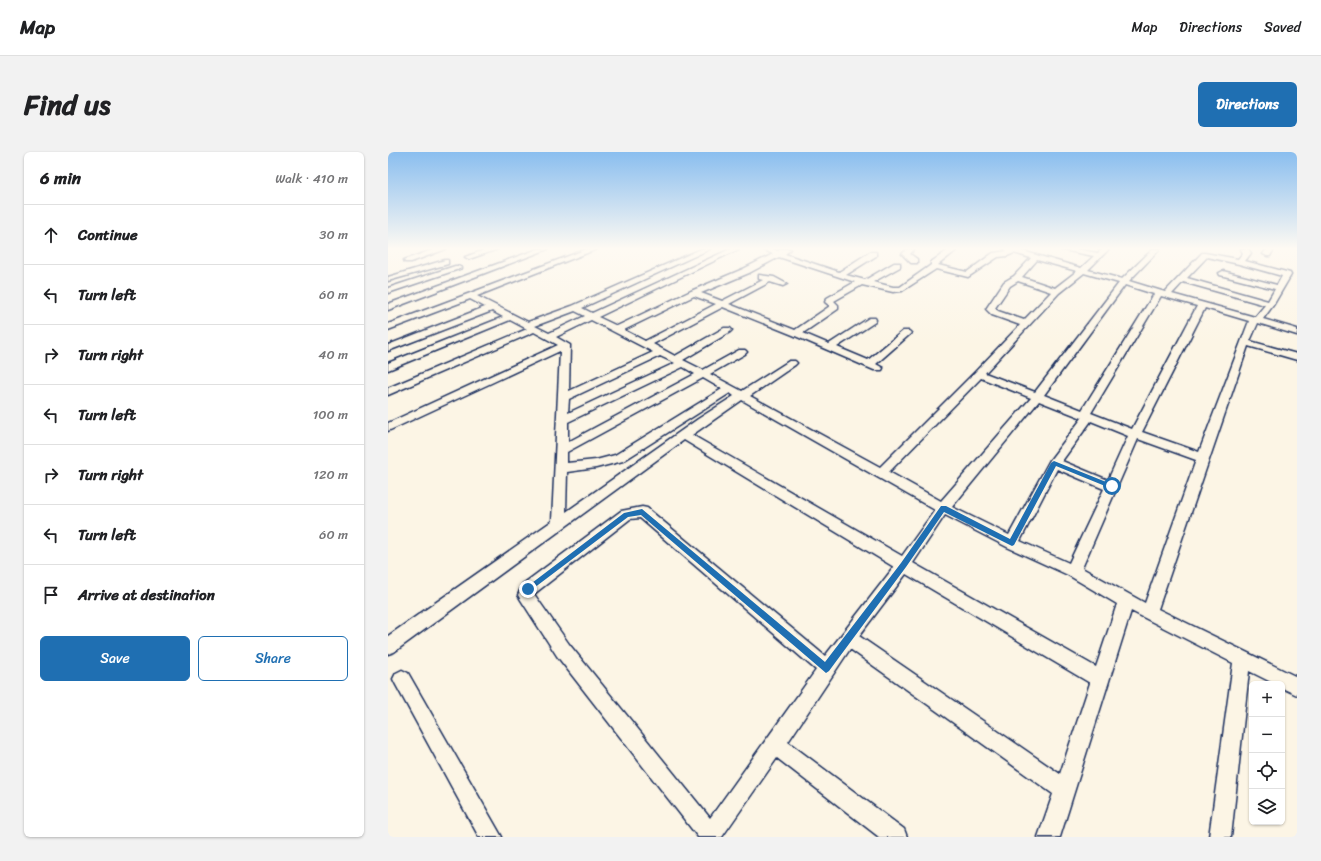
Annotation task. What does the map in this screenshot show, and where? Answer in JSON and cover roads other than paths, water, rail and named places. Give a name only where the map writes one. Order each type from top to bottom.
[{"type":"street","points":[[388,291],[419,281]]},
{"type":"street","points":[[388,307],[459,281]]},
{"type":"street","points":[[388,327],[509,281]]},
{"type":"street","points":[[388,392],[635,281]]},
{"type":"street","points":[[550,336],[668,281]]},
{"type":"street","points":[[616,330],[721,281]]},
{"type":"street","points":[[646,344],[768,281]]},
{"type":"street","points":[[773,281],[783,284]]},
{"type":"street","points":[[858,281],[899,290],[913,281]]},
{"type":"street","points":[[796,332],[835,307],[829,302],[830,300],[868,281]]},
{"type":"street","points":[[1012,281],[1007,284],[990,309],[995,313],[1026,324]]},
{"type":"street","points":[[1025,281],[1056,291]]},
{"type":"street","points":[[880,474],[979,374],[1056,291],[1069,281]]},
{"type":"street","points":[[1120,281],[1297,332]]},
{"type":"street","points":[[1012,543],[1054,463],[1086,416],[1162,294],[1179,281]]},
{"type":"street","points":[[1184,281],[1270,304]]},
{"type":"street","points":[[1253,281],[1279,288]]},
{"type":"street","points":[[1149,612],[1202,458],[1245,342],[1256,321],[1270,304],[1283,281]]},
{"type":"street","points":[[826,668],[642,512],[626,515],[528,589],[526,595],[563,650],[709,836],[776,744],[826,668],[904,565],[943,508],[1037,397],[1124,282]]},
{"type":"street","points":[[694,293],[796,332],[874,366],[906,333]]},
{"type":"street","points":[[470,296],[565,345]]},
{"type":"street","points":[[1073,572],[1135,434],[1202,305]]},
{"type":"street","points":[[388,348],[493,307]]},
{"type":"street","points":[[575,308],[704,374],[943,508],[1073,572],[1297,686]]},
{"type":"street","points":[[388,311],[401,322],[440,346]]},
{"type":"street","points":[[388,367],[510,317]]},
{"type":"street","points":[[830,347],[872,320]]},
{"type":"street","points":[[563,420],[678,362],[727,330]]},
{"type":"street","points":[[1245,342],[1297,357]]},
{"type":"street","points":[[559,525],[563,449],[565,345]]},
{"type":"street","points":[[388,426],[565,345]]},
{"type":"street","points":[[563,398],[660,352]]},
{"type":"street","points":[[563,449],[704,374],[742,352]]},
{"type":"street","points":[[388,646],[684,435],[792,363]]},
{"type":"street","points":[[979,374],[1086,416],[1202,458]]},
{"type":"street","points":[[562,468],[609,462],[619,458],[730,389]]},
{"type":"street","points":[[388,413],[399,421]]},
{"type":"street","points":[[684,435],[1100,679]]},
{"type":"street","points":[[1054,463],[1112,486]]},
{"type":"street","points":[[1050,837],[1126,600]]},
{"type":"street","points":[[848,638],[1065,790]]},
{"type":"street","points":[[1220,837],[1242,658]]},
{"type":"street","points":[[402,679],[491,837]]},
{"type":"street","points":[[776,744],[896,837]]}]
